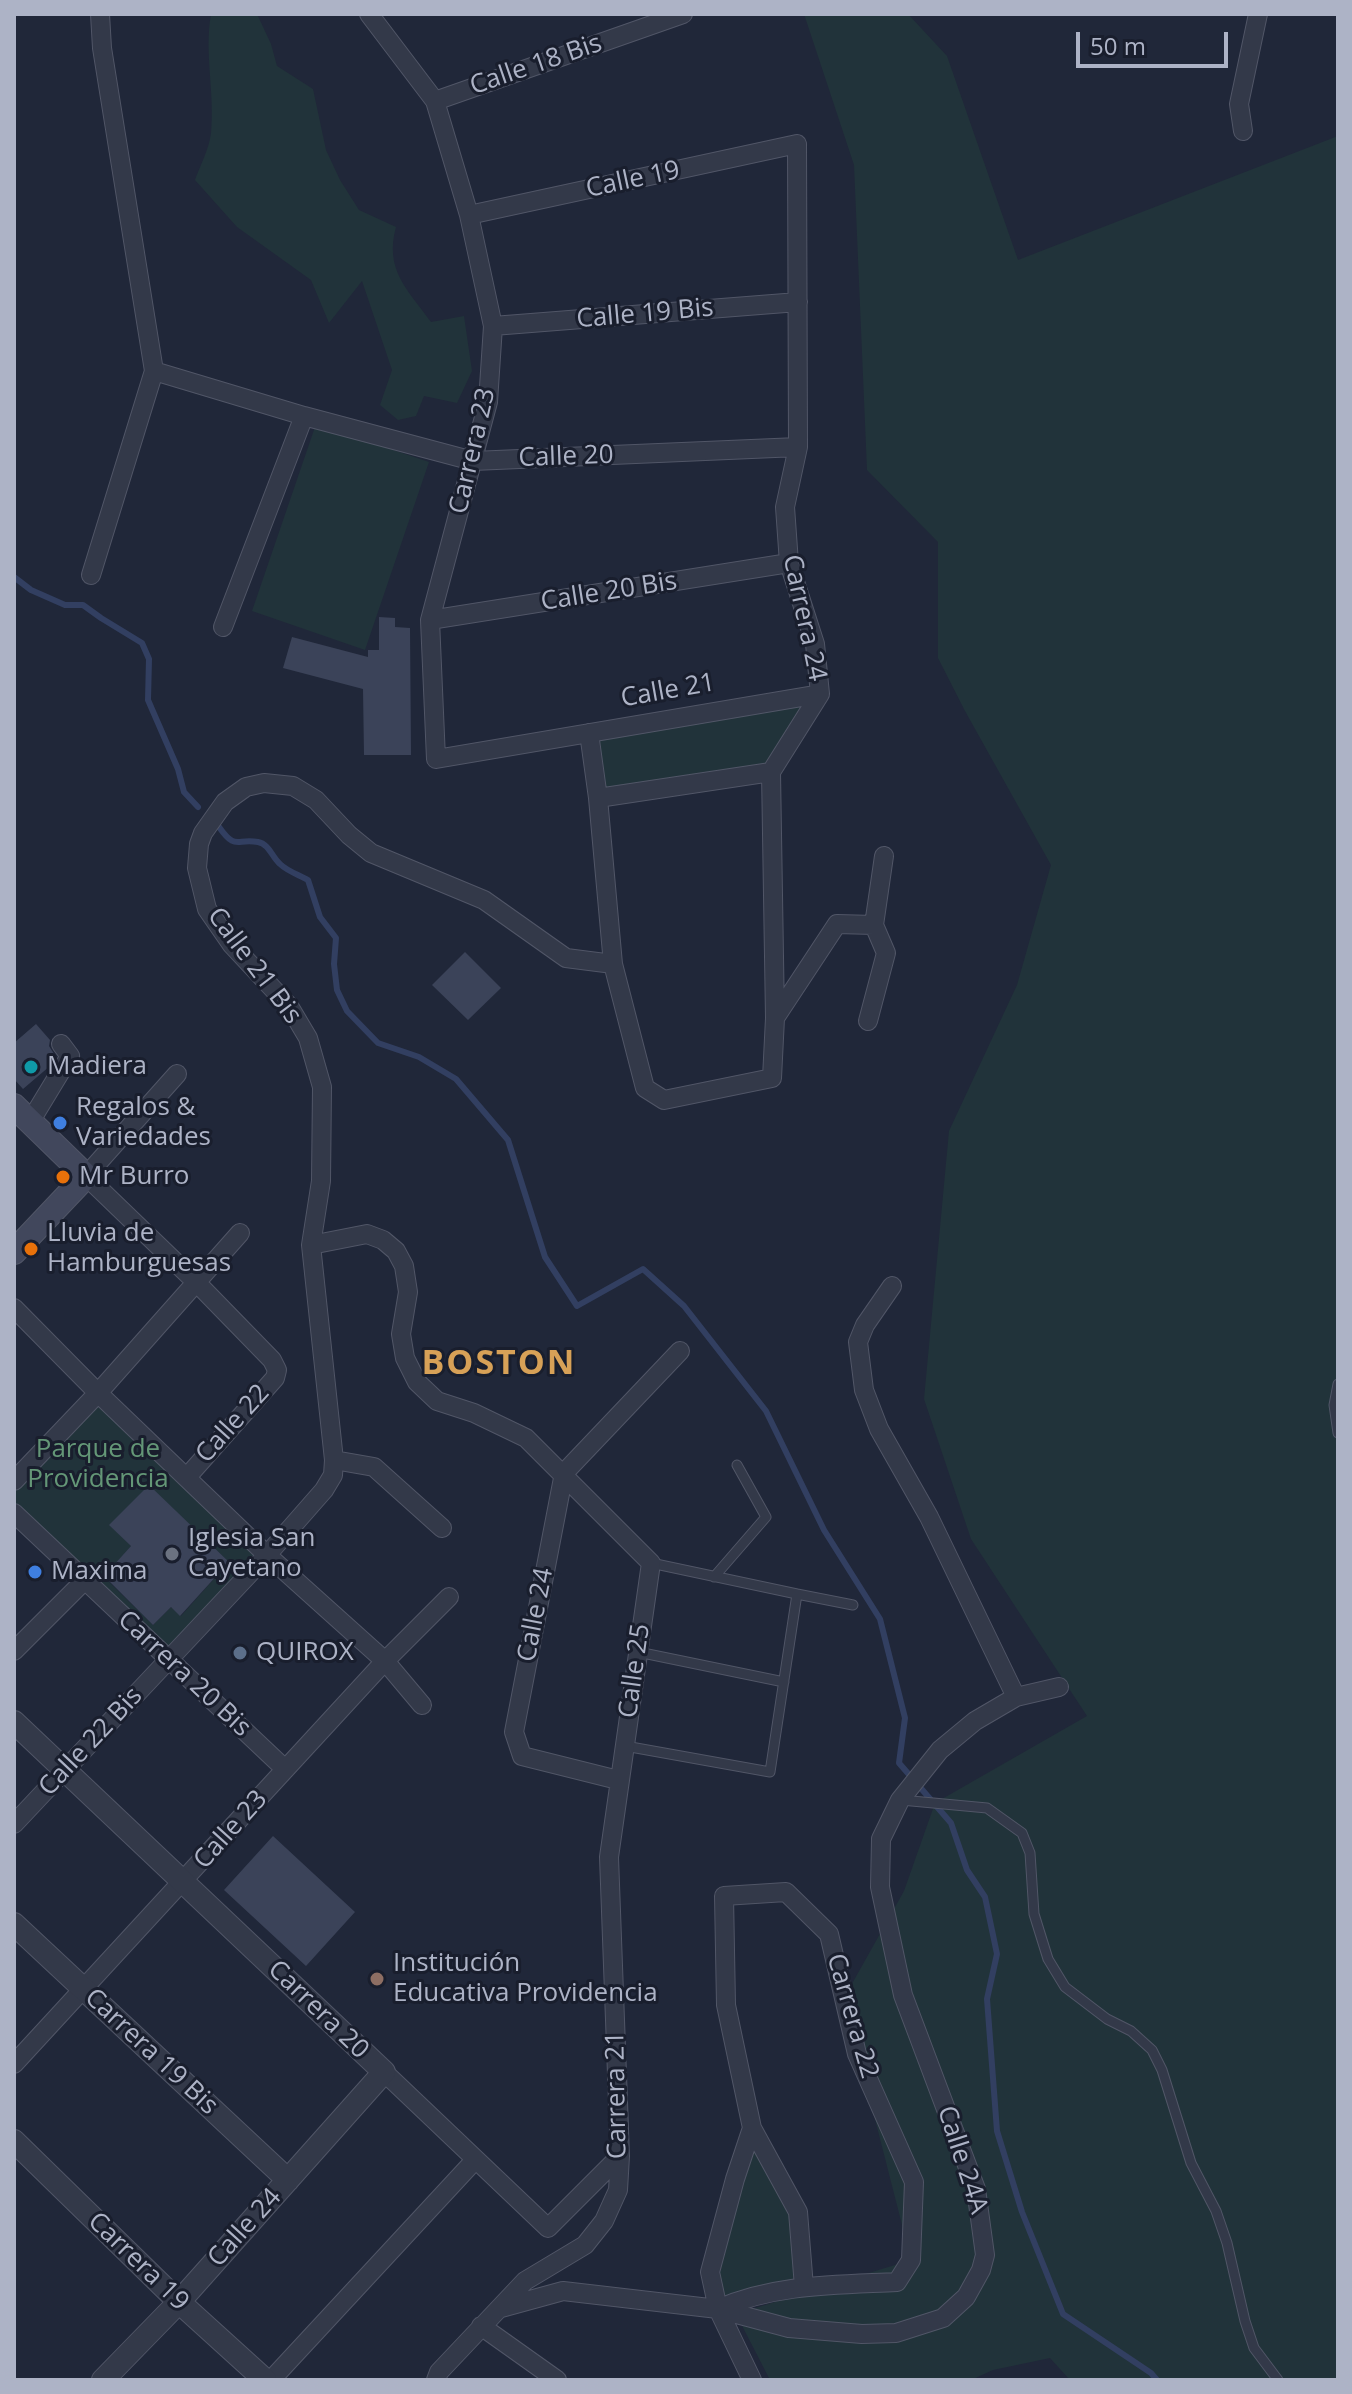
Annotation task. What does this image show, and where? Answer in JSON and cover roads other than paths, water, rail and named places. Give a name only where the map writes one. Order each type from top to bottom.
[{"type":"main road","points":[[14,1252],[86,1176],[22,1114]]},
{"type":"street","points":[[91,575],[154,371],[102,48],[100,14]]},
{"type":"street","name":"Carrera 23","points":[[369,14],[435,101],[469,215],[493,326],[488,402],[430,620],[436,759],[589,733]]},
{"type":"street","name":"Calle 18 Bis","points":[[435,101],[683,14]]},
{"type":"street","points":[[1243,131],[1239,104],[1258,14]]},
{"type":"street","name":"Calle 19","points":[[469,215],[797,144]]},
{"type":"street","name":"Carrera 24","points":[[771,772],[820,694],[815,644],[789,563],[785,507],[798,447],[797,144]]},
{"type":"street","name":"Calle 19 Bis","points":[[493,326],[798,302]]},
{"type":"street","name":"Calle 20","points":[[154,371],[304,416],[473,461],[798,447]]},
{"type":"street","points":[[223,627],[304,416]]},
{"type":"street","name":"Calle 20 Bis","points":[[430,620],[789,563]]},
{"type":"street","name":"Calle 21","points":[[589,733],[820,694]]},
{"type":"street","points":[[589,733],[613,964],[645,1088],[664,1100],[772,1078],[775,1018],[771,772],[598,798]]},
{"type":"street","name":"Calle 21 Bis","points":[[334,1460],[311,1245],[321,1181],[322,1087],[308,1038],[289,1006],[232,945],[207,909],[197,868],[199,844],[216,812],[246,787],[264,783],[293,786],[316,800],[371,853],[484,900],[566,958],[613,964]]},
{"type":"street","points":[[868,1021],[886,953],[874,925],[884,856]]},
{"type":"street","points":[[775,1018],[837,924],[874,925]]},
{"type":"street","points":[[22,1114],[70,1056],[61,1044]]},
{"type":"street","points":[[177,1074],[86,1176],[197,1283]]},
{"type":"street","points":[[14,1481],[98,1393],[240,1233]]},
{"type":"street","points":[[311,1245],[367,1234],[383,1240],[396,1251],[404,1266],[408,1292],[401,1334],[405,1358],[417,1382],[437,1401],[474,1413],[526,1438],[651,1563]]},
{"type":"street","name":"Calle 22","points":[[187,1477],[275,1378],[277,1370],[272,1360],[197,1283]]},
{"type":"street","points":[[892,1286],[865,1325],[858,1342],[864,1390],[879,1429],[929,1517],[1016,1697]]},
{"type":"street","points":[[14,1308],[267,1555],[385,1661],[422,1705]]},
{"type":"street","points":[[564,1473],[680,1351]]},
{"type":"street","points":[[334,1460],[374,1467],[442,1528]]},
{"type":"street","name":"Calle 22 Bis","points":[[14,1824],[267,1555],[324,1490],[333,1475],[334,1460]]},
{"type":"street","name":"Calle 24","points":[[564,1473],[514,1732],[522,1756],[618,1780]]},
{"type":"street","name":"Carrera 20 Bis","points":[[14,1513],[285,1769]]},
{"type":"street","name":"Calle 25","points":[[618,1780],[651,1563]]},
{"type":"street","points":[[14,1651],[85,1580]]},
{"type":"street","name":"Calle 23","points":[[14,2064],[385,1661],[449,1597]]},
{"type":"street","name":"Calle 24A","points":[[436,2380],[439,2372],[498,2309],[563,2291],[718,2309],[789,2328],[862,2334],[896,2333],[943,2318],[966,2297],[981,2270],[985,2255],[976,2189],[903,1995],[880,1887],[881,1839],[900,1800],[940,1750],[975,1721],[1016,1697],[1059,1687]]},
{"type":"street","name":"Carrera 20","points":[[14,1722],[548,2228],[620,2156]]},
{"type":"street","name":"Carrera 21","points":[[498,2309],[525,2281],[585,2245],[604,2221],[618,2190],[620,2156],[609,1857],[618,1780]]},
{"type":"street","name":"Carrera 22","points":[[752,2128],[726,2005],[724,1896],[786,1892],[829,1934],[857,2054],[914,2182],[911,2260],[897,2282],[804,2287]]},
{"type":"street","name":"Carrera 19 Bis","points":[[14,1924],[288,2180]]},
{"type":"street","name":"Calle 24","points":[[103,2380],[179,2302],[384,2072]]},
{"type":"street","points":[[718,2309],[746,2296],[804,2287],[798,2212],[752,2128]]},
{"type":"street","points":[[752,2128],[710,2272],[718,2309],[752,2380]]},
{"type":"street","name":"Carrera 19","points":[[14,2141],[179,2302],[268,2380]]},
{"type":"street","points":[[268,2380],[475,2160]]},
{"type":"street","points":[[481,2326],[557,2380]]},
{"type":"lane","points":[[1338,1384],[1334,1405],[1338,1433]]},
{"type":"lane","points":[[714,1577],[766,1517],[737,1465]]},
{"type":"lane","points":[[651,1563],[853,1605]]},
{"type":"lane","points":[[625,1746],[770,1772],[797,1594]]},
{"type":"lane","points":[[638,1652],[784,1682]]},
{"type":"lane","points":[[900,1800],[987,1808],[1022,1833],[1030,1853],[1034,1914],[1048,1959],[1065,1987],[1107,2019],[1131,2031],[1152,2050],[1162,2070],[1191,2163],[1216,2211],[1227,2243],[1254,2348],[1278,2380]]},
{"type":"waterway","points":[[14,577],[31,590],[65,605],[83,605],[142,643],[149,659],[148,700],[178,769],[184,792],[198,807]]},
{"type":"waterway","points":[[219,827],[233,841],[262,843],[283,866],[308,880],[320,917],[336,938],[334,964],[337,990],[347,1011],[378,1043],[419,1057],[456,1079],[508,1140],[545,1257],[577,1306],[643,1269],[684,1306],[766,1411],[824,1530],[880,1619],[905,1718],[899,1763],[951,1823],[967,1870],[985,1897],[997,1954],[987,1999],[997,2131],[1022,2212],[1063,2314],[1157,2380]]},
{"type":"place","name":"Madiera","points":[[31,1067]]},
{"type":"place","name":"Regalos & Variedades","points":[[60,1123]]},
{"type":"place","name":"Mr Burro","points":[[63,1177]]},
{"type":"place","name":"Lluvia de Hamburguesas","points":[[31,1249]]},
{"type":"place","name":"Iglesia San Cayetano","points":[[172,1554]]},
{"type":"place","name":"Maxima","points":[[35,1572]]},
{"type":"place","name":"QUIROX","points":[[240,1653]]},
{"type":"place","name":"Institución Educativa Providencia","points":[[377,1979]]},
{"type":"district","name":"BOSTON","points":[[499,1364]]},
{"type":"park label","name":"Parque de Providencia","points":[[98,1465]]}]
